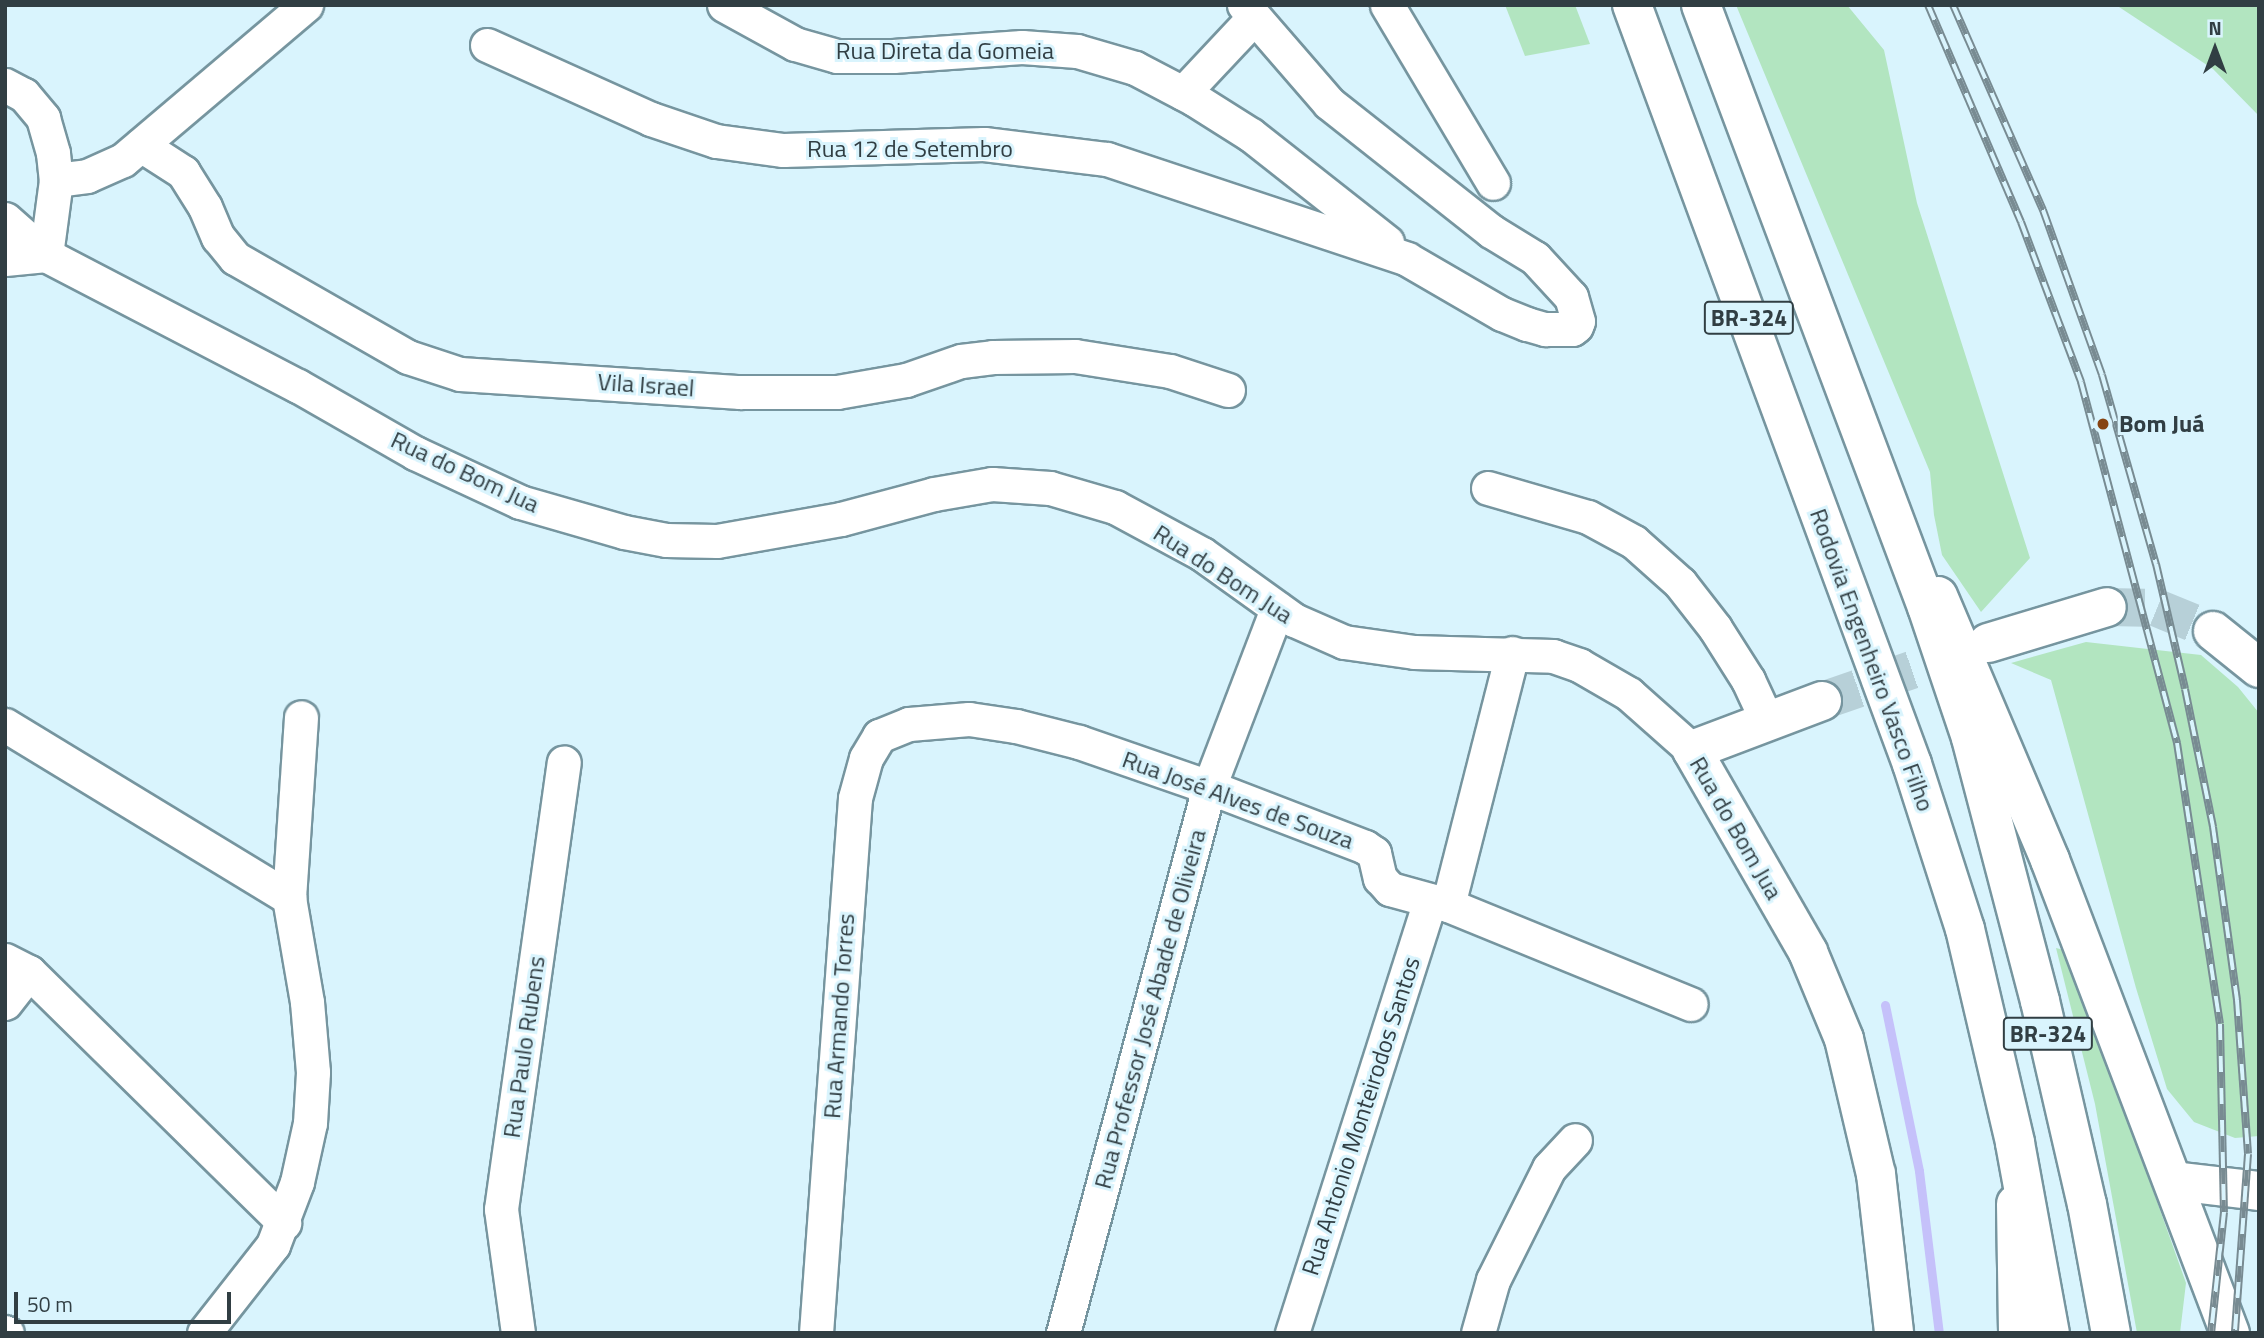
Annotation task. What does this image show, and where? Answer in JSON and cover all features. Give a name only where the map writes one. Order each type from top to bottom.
[{"type":"main road","name":"Rodovia Engenheiro Vasco Filho","points":[[1632,5],[1912,764],[1965,929],[2015,1143],[2050,1333]]},
{"type":"main road","name":"BR-324","points":[[1701,5],[1927,607],[1971,738],[2040,1001],[2087,1204],[2111,1333]]},
{"type":"main road","points":[[1875,467],[1941,603],[1992,717],[2174,1181],[2230,1333]]},
{"type":"main road","points":[[1988,643],[2107,607]]},
{"type":"main road","points":[[2259,648],[2217,634],[2259,668]]},
{"type":"main road","points":[[1692,750],[1822,701]]},
{"type":"main road","name":"Rua do Bom Jua","points":[[1692,750],[1808,952],[1844,1040],[1876,1174],[1895,1333]]},
{"type":"main road","points":[[2015,1143],[2018,1333]]},
{"type":"main road","points":[[2174,1181],[2259,1191]]},
{"type":"street","points":[[56,180],[103,171],[141,145],[306,5]]},
{"type":"street","name":"Rua Direta da Gomeia","points":[[724,5],[795,44],[837,55],[893,57],[1022,47],[1077,51],[1135,68],[1183,93],[1251,135],[1407,258]]},
{"type":"street","points":[[1387,5],[1493,183]]},
{"type":"street","points":[[1183,93],[1244,17]]},
{"type":"street","name":"Rua 12 de Setembro","points":[[487,45],[651,119],[716,141],[783,150],[984,144],[1107,159],[1407,258],[1502,314],[1545,329],[1572,329],[1578,321],[1571,297],[1535,258],[1491,231],[1329,103],[1244,17]]},
{"type":"street","points":[[5,85],[24,95],[43,118],[54,153],[56,180],[46,255],[5,259]]},
{"type":"street","name":"Vila Israel","points":[[141,145],[183,172],[205,207],[218,237],[235,258],[408,357],[460,374],[740,392],[837,392],[906,380],[961,362],[993,357],[1075,356],[1170,371],[1228,390]]},
{"type":"street","name":"Rua do Bom Jua","points":[[5,219],[46,255],[298,386],[415,453],[520,502],[624,532],[666,540],[717,541],[842,519],[934,494],[992,484],[1049,488],[1115,508],[1202,554],[1277,610],[1316,632],[1378,649],[1553,656],[1604,677],[1629,694],[1692,750]]},
{"type":"street","points":[[1488,488],[1588,517],[1634,542],[1680,583],[1716,628],[1748,680],[1767,721]]},
{"type":"street","name":"Rua Professor José Abade de Oliveira","points":[[1063,1333],[1209,787],[1277,610]]},
{"type":"street","name":"Rua Antonio Monteirodos Santos","points":[[1292,1333],[1439,902],[1512,653]]},
{"type":"street","points":[[204,1333],[273,1245],[284,1223],[310,1123],[313,1072],[307,1002],[289,898],[302,717]]},
{"type":"street","name":"Rua José Alves de Souza","points":[[909,724],[969,719],[1016,726],[1079,742],[1209,787],[1365,847],[1374,853],[1380,878],[1390,889],[1439,902],[1691,1004]]},
{"type":"street","name":"Rua Armando Torres","points":[[817,1333],[855,798],[866,758],[879,736],[909,724]]},
{"type":"street","points":[[5,725],[289,898]]},
{"type":"street","name":"Rua Paulo Rubens","points":[[519,1333],[502,1209],[564,762]]},
{"type":"street","points":[[5,1003],[17,966],[284,1223]]},
{"type":"street","points":[[1478,1333],[1487,1296],[1499,1267],[1549,1168],[1575,1140]]},
{"type":"green space","points":[[1505,5],[1575,5],[1590,44],[1525,56]]},
{"type":"green space","points":[[1736,5],[1847,5],[1884,50],[1917,203],[2030,558],[1981,612],[1942,555],[1934,515],[1930,472]]},
{"type":"green space","points":[[2116,5],[2259,5],[2259,116],[2213,69]]},
{"type":"green space","points":[[2086,642],[2201,655],[2238,687],[2259,713],[2259,1136],[2235,1138],[2194,1122],[2167,1089],[2136,988],[2051,680],[2011,663]]},
{"type":"green space","points":[[2056,948],[2068,951],[2186,1283],[2180,1333],[2137,1333],[2095,1104]]},
{"type":"waterway","points":[[1885,1005],[1919,1171],[1939,1333]]},
{"type":"tunnel","points":[[2107,607],[2157,608],[2213,631]]},
{"type":"tunnel","points":[[1822,701],[1975,648]]},
{"type":"railway","points":[[1928,5],[2021,222],[2081,382],[2177,743],[2220,1024],[2224,1212],[2211,1333]]},
{"type":"railway","points":[[1953,5],[2043,210],[2102,375],[2156,564],[2185,689],[2213,827],[2237,1000],[2248,1154],[2235,1333]]},
{"type":"place","name":"Bom Juá","points":[[2103,424]]}]
